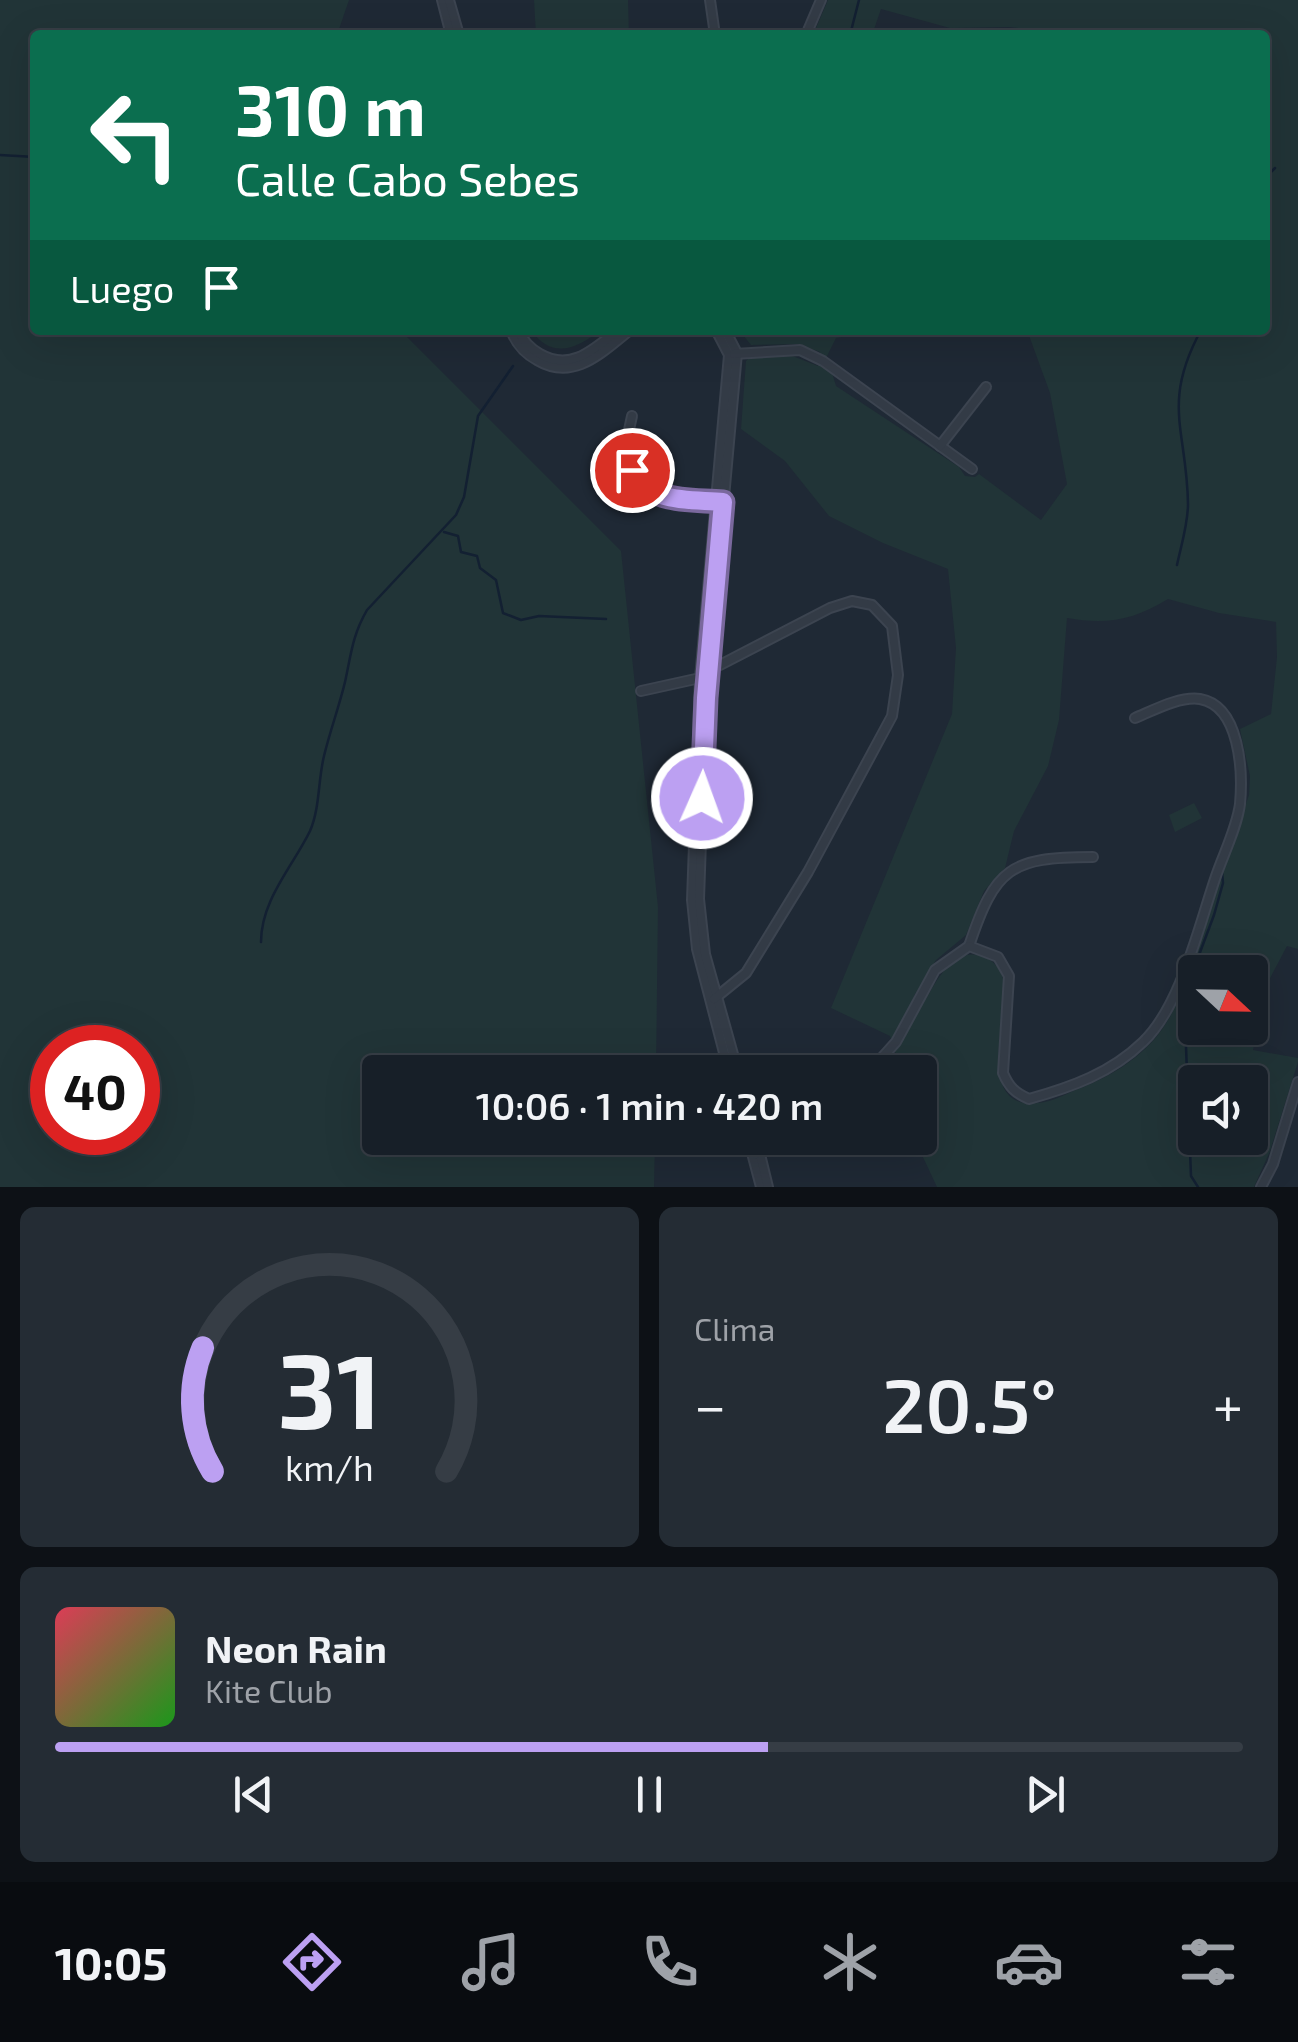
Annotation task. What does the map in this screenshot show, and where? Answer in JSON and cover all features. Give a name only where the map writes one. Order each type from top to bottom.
[{"type":"street","points":[[446,0],[450,30]]},
{"type":"street","points":[[446,0],[457,30]]},
{"type":"street","points":[[710,0],[714,30]]},
{"type":"street","points":[[808,30],[820,0]]},
{"type":"street","points":[[515,335],[516,343],[530,357],[558,368],[593,360],[624,335]]},
{"type":"street","points":[[520,335],[534,351],[550,359],[568,361],[588,354],[612,335]]},
{"type":"street","points":[[720,335],[733,354]]},
{"type":"street","points":[[726,1055],[693,925],[692,900],[700,678],[733,354],[727,335]]},
{"type":"street","points":[[733,354],[800,350],[823,361],[972,469]]},
{"type":"street","points":[[940,446],[986,388]]},
{"type":"street","points":[[632,416],[625,446],[642,488],[658,496],[719,502]]},
{"type":"street","points":[[719,502],[699,900],[713,999],[732,1055]]},
{"type":"street","points":[[709,666],[852,601],[872,604],[892,626],[898,675],[892,716],[808,872],[746,973],[713,999]]},
{"type":"street","points":[[641,691],[700,678]]},
{"type":"street","points":[[968,946],[998,957],[1009,976],[1003,1073],[1017,1094],[1029,1098],[1104,1073],[1146,1040],[1172,1001],[1240,805],[1233,726],[1221,710],[1205,700],[1182,700],[1135,718]]},
{"type":"street","points":[[884,1055],[896,1042],[935,970],[968,946],[988,892],[1000,879],[1024,863],[1050,857],[1092,857]]},
{"type":"street","points":[[1261,1187],[1273,1164],[1298,1082]]},
{"type":"street","points":[[756,1155],[760,1187]]},
{"type":"street","points":[[756,1155],[768,1187]]},
{"type":"green space","points":[[0,0],[349,0],[339,30],[30,30],[30,335],[405,335],[621,551],[658,907],[656,1055],[362,1055],[362,1155],[655,1155],[654,1187],[0,1187]]},
{"type":"green space","points":[[534,0],[628,0],[629,30],[536,30]]},
{"type":"green space","points":[[828,0],[1298,0],[1298,949],[1287,946],[1268,982],[1268,955],[1194,955],[1249,795],[1250,776],[1240,729],[1271,714],[1276,622],[1219,613],[1168,599],[1120,619],[1067,618],[1059,720],[1048,766],[1014,831],[1005,868],[984,891],[966,935],[936,960],[914,996],[926,999],[943,972],[958,958],[977,955],[994,963],[1004,984],[1000,1078],[1007,1092],[1019,1102],[1049,1101],[1119,1069],[1151,1043],[1178,999],[1178,1045],[1254,1045],[1253,1050],[1298,1058],[1270,1151],[1254,1187],[937,1187],[922,1155],[937,1155],[937,1055],[897,1055],[890,1036],[831,1008],[952,714],[956,648],[948,569],[829,516],[785,461],[741,429],[746,361],[751,356],[790,355],[818,366],[820,352],[798,344],[751,345],[743,335],[853,335],[836,338],[827,356],[836,386],[959,467],[965,476],[979,474],[1041,520],[1067,484],[1050,393],[1029,335],[1270,335],[1270,30],[950,28],[881,9],[874,30],[815,30]]},
{"type":"green space","points":[[535,335],[593,335],[564,348]]},
{"type":"green space","points":[[1194,803],[1202,818],[1175,832],[1169,815]]},
{"type":"waterway","points":[[851,30],[859,0]]},
{"type":"waterway","points":[[0,155],[30,157]]},
{"type":"waterway","points":[[1270,173],[1275,168]]},
{"type":"waterway","points":[[1177,565],[1188,504],[1179,398],[1182,378],[1199,335]]},
{"type":"waterway","points":[[261,942],[272,898],[313,822],[324,756],[362,619],[456,515],[464,497],[478,416],[513,366]]},
{"type":"waterway","points":[[444,532],[458,536],[461,552],[477,556],[480,568],[496,580],[503,613],[521,620],[539,616],[606,619]]},
{"type":"waterway","points":[[1198,1187],[1191,1176],[1184,995],[1214,915],[1222,872]]},
{"type":"route","points":[[632,470],[642,488],[658,496],[723,502],[706,698],[702,798]]}]
